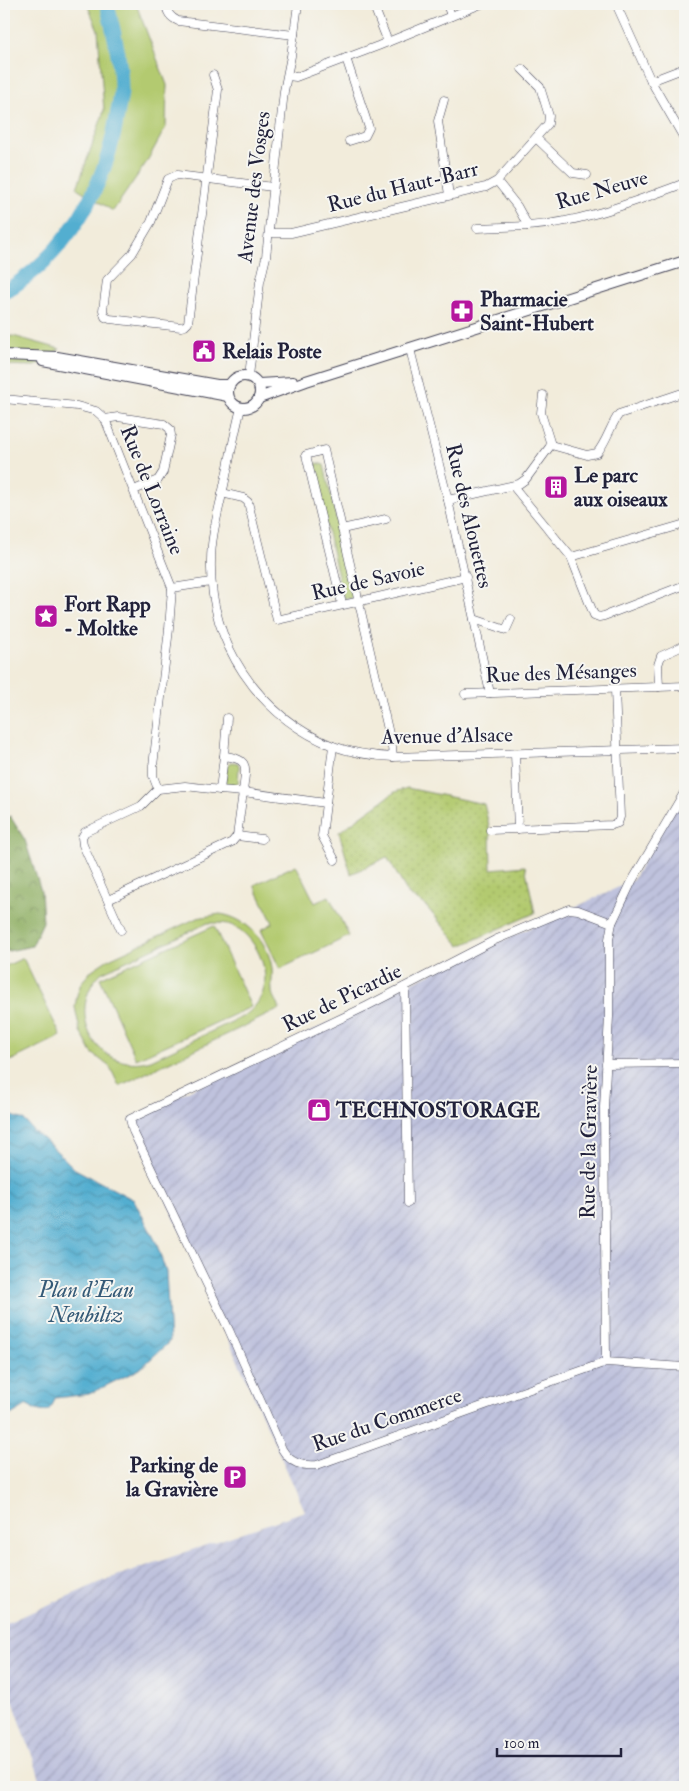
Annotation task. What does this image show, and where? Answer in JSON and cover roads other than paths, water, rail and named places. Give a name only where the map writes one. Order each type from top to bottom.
[{"type":"main road","points":[[260,398],[261,390],[259,384],[249,376],[244,375],[235,378],[229,385],[228,396],[233,404],[242,408],[252,406],[260,398],[306,381],[685,261]]},
{"type":"main road","points":[[4,354],[57,356],[217,385],[229,385]]},
{"type":"main road","points":[[25,356],[56,364],[228,396]]},
{"type":"main road","points":[[259,384],[306,381]]},
{"type":"street","points":[[166,4],[171,18],[178,21],[294,35]]},
{"type":"street","name":"Avenue des Vosges","points":[[249,376],[260,282],[269,233],[284,91],[288,76],[298,4]]},
{"type":"street","points":[[374,4],[388,42]]},
{"type":"street","points":[[447,4],[451,16]]},
{"type":"street","points":[[288,76],[296,77],[481,4]]},
{"type":"street","points":[[616,4],[651,80],[685,140]]},
{"type":"street","points":[[346,58],[369,128],[366,136],[349,141]]},
{"type":"street","points":[[651,80],[685,68]]},
{"type":"street","name":"Rue du Haut-Barr","points":[[269,233],[291,233],[486,187],[497,181],[548,124],[549,116],[540,88],[522,69]]},
{"type":"street","points":[[213,76],[218,90],[207,180],[188,323],[181,327],[105,317],[103,310],[107,280],[132,254],[151,222],[168,180],[178,175],[207,180],[273,187]]},
{"type":"street","points":[[444,100],[438,121],[449,195]]},
{"type":"street","points":[[536,138],[574,173],[587,176]]},
{"type":"street","points":[[497,181],[517,206],[528,226]]},
{"type":"street","name":"Rue Neuve","points":[[477,228],[543,225],[605,211],[685,183]]},
{"type":"street","name":"Rue des Alouettes","points":[[410,348],[448,500],[490,693]]},
{"type":"street","points":[[551,445],[587,455],[597,453],[604,445],[613,422],[619,414],[685,392]]},
{"type":"street","points":[[543,395],[541,413],[551,445]]},
{"type":"street","name":"Rue de Lorraine","points":[[4,400],[77,406],[96,411],[106,418],[172,588],[153,766],[153,776],[158,789]]},
{"type":"street","name":"Avenue d'Alsace","points":[[242,408],[213,538],[211,582],[216,614],[228,649],[241,671],[256,690],[291,723],[333,746],[375,756],[515,754],[685,748]]},
{"type":"street","points":[[106,418],[118,416],[164,424],[170,429],[171,436],[163,472],[158,480],[134,490]]},
{"type":"street","points":[[448,500],[513,486],[526,479],[551,445]]},
{"type":"street","points":[[342,604],[306,454],[324,450],[393,757]]},
{"type":"street","points":[[513,486],[571,558],[591,612],[597,617],[685,586]]},
{"type":"street","name":"Rue de Savoie","points":[[222,493],[243,498],[248,502],[277,620],[342,604],[466,578]]},
{"type":"street","points":[[342,529],[386,519]]},
{"type":"street","points":[[571,558],[685,524]]},
{"type":"street","name":"Rue de Lorraine","points":[[172,588],[211,582]]},
{"type":"street","points":[[474,619],[506,630],[511,619]]},
{"type":"street","name":"Rue des Mésanges","points":[[659,687],[658,665],[661,656],[685,645]]},
{"type":"street","name":"Rue des Mésanges","points":[[465,694],[685,686]]},
{"type":"street","points":[[490,830],[612,825],[618,822],[620,817],[615,689]]},
{"type":"street","points":[[220,790],[228,718]]},
{"type":"street","points":[[333,746],[322,836],[335,860]]},
{"type":"street","points":[[515,754],[518,829]]},
{"type":"street","points":[[108,900],[228,844],[237,836],[245,773],[244,764],[239,759],[224,756]]},
{"type":"street","points":[[121,930],[83,845],[83,834],[142,806],[158,789],[185,786],[326,803]]},
{"type":"street","name":"Rue de la Gravière","points":[[606,1362],[604,1106],[609,1017],[609,939],[612,923],[632,881],[685,790]]},
{"type":"street","points":[[237,836],[262,839]]},
{"type":"street","name":"Rue de Picardie","points":[[130,1119],[367,1006],[495,940],[569,910],[578,910],[612,923]]},
{"type":"street","points":[[405,987],[408,1203]]},
{"type":"street","points":[[606,1064],[685,1063]]},
{"type":"street","name":"Rue du Commerce","points":[[130,1119],[133,1131],[233,1338],[282,1449],[292,1461],[303,1466],[317,1465],[606,1362],[685,1367]]},
{"type":"water","name":"Plan d'Eau Neubiltz","points":[[4,1113],[24,1120],[34,1132],[44,1139],[75,1169],[134,1200],[156,1242],[166,1272],[170,1341],[140,1369],[89,1394],[55,1398],[50,1408],[44,1411],[36,1410],[27,1405],[4,1419]]},
{"type":"waterway","points":[[4,292],[47,259],[65,239],[80,217],[104,168],[112,142],[121,90],[115,36],[107,4]]},
{"type":"place","name":"Pharmacie Saint-Hubert","points":[[462,311]]},
{"type":"place","name":"Relais Poste","points":[[204,351]]},
{"type":"place","name":"Le parc aux oiseaux","points":[[556,487]]},
{"type":"place","name":"Fort Rapp - Moltke","points":[[46,616]]},
{"type":"place","name":"TECHNOSTORAGE","points":[[319,1110]]},
{"type":"place","name":"Parking de la Gravière","points":[[235,1477]]}]
